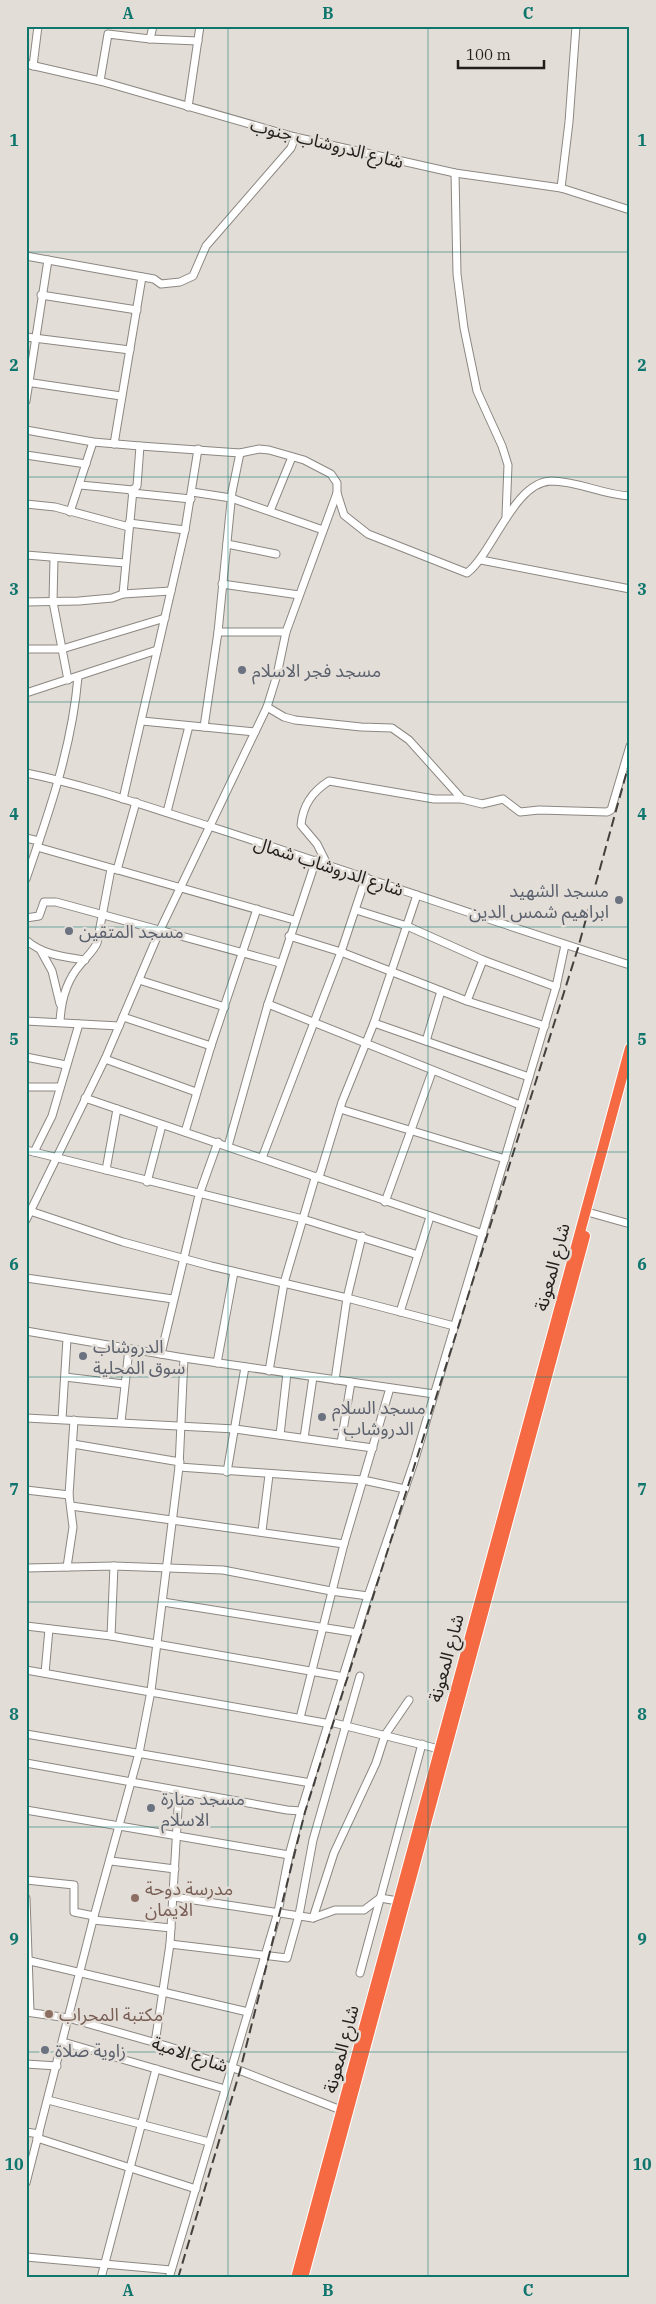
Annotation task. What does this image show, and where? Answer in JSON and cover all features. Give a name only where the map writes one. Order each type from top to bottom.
[{"type":"highway","name":"شارع المعونة","points":[[303,2278],[398,1901],[630,1048]]},
{"type":"highway","name":"شارع المعونة","points":[[296,2278],[345,2112],[630,1071]]},
{"type":"street","points":[[30,65],[38,26]]},
{"type":"street","points":[[150,39],[153,26]]},
{"type":"street","points":[[188,107],[200,26]]},
{"type":"street","points":[[561,188],[568,132],[576,26]]},
{"type":"street","points":[[100,81],[108,34],[150,39],[198,41]]},
{"type":"street","name":"شارع الدروشاب جنوب","points":[[30,65],[100,81],[295,137],[455,173],[561,188],[630,210]]},
{"type":"street","points":[[26,256],[154,279],[161,284],[169,285],[193,276],[206,246],[291,148],[295,137]]},
{"type":"street","points":[[455,173],[456,274],[464,328],[477,391],[502,446],[508,465],[506,516]]},
{"type":"street","points":[[26,401],[34,338],[48,260]]},
{"type":"street","points":[[114,444],[142,277]]},
{"type":"street","points":[[41,295],[137,310]]},
{"type":"street","points":[[26,337],[130,350]]},
{"type":"street","points":[[28,382],[121,396]]},
{"type":"street","points":[[26,430],[114,444],[240,453],[258,449],[269,450],[304,460],[331,474],[337,483],[337,493],[344,515],[368,534],[467,573],[481,560],[506,516],[530,491],[548,481],[582,484],[606,493],[630,496]]},
{"type":"street","points":[[70,512],[92,442]]},
{"type":"street","points":[[123,594],[129,525],[133,491],[136,490],[137,486],[140,446]]},
{"type":"street","points":[[123,799],[185,530],[198,449]]},
{"type":"street","points":[[204,727],[218,632],[231,498],[240,453]]},
{"type":"street","points":[[26,455],[86,464]]},
{"type":"street","points":[[270,511],[292,457]]},
{"type":"street","points":[[80,485],[231,498],[322,530]]},
{"type":"street","points":[[26,1220],[29,1210],[105,1059],[160,930],[267,707],[277,675],[286,632],[337,493]]},
{"type":"street","points":[[26,504],[129,525],[185,530]]},
{"type":"street","points":[[227,544],[276,554]]},
{"type":"street","points":[[26,555],[125,563]]},
{"type":"street","points":[[54,558],[53,602],[68,680]]},
{"type":"street","points":[[481,560],[630,589]]},
{"type":"street","points":[[222,584],[299,595]]},
{"type":"street","points":[[26,602],[112,598],[123,594],[171,591]]},
{"type":"street","points":[[26,649],[62,649],[165,618]]},
{"type":"street","points":[[218,632],[286,632]]},
{"type":"street","points":[[26,693],[157,650]]},
{"type":"street","points":[[26,880],[59,780],[74,711],[78,677]]},
{"type":"street","points":[[267,707],[284,717],[295,720],[361,727],[392,728],[409,740],[462,799]]},
{"type":"street","points":[[142,721],[255,732]]},
{"type":"street","points":[[167,812],[189,726]]},
{"type":"street","points":[[327,864],[317,844],[301,825],[306,805],[316,790],[329,781],[434,799],[462,799],[482,804],[503,799],[520,812],[539,810],[607,812],[611,810],[630,746]]},
{"type":"street","name":"شارع الدروشاب شمال","points":[[26,773],[59,780],[136,802],[630,965]]},
{"type":"street","points":[[60,1022],[61,1008],[72,978],[97,943],[114,870],[136,802]]},
{"type":"street","points":[[26,838],[38,844],[114,870],[294,920]]},
{"type":"street","points":[[228,1146],[280,963],[316,860]]},
{"type":"street","points":[[262,1158],[341,952],[366,877]]},
{"type":"street","points":[[269,1371],[284,1283],[315,1178],[320,1174],[340,1109],[374,1023],[417,895]]},
{"type":"street","points":[[26,918],[39,916],[44,902],[48,901],[104,913],[280,963]]},
{"type":"street","points":[[185,1132],[196,1092],[257,909]]},
{"type":"street","points":[[356,910],[407,926],[483,960],[556,987]]},
{"type":"street","points":[[289,936],[341,952],[467,1001],[544,1026]]},
{"type":"street","points":[[26,940],[41,950],[84,960]]},
{"type":"street","points":[[26,2257],[105,2264],[170,2274],[266,1955],[278,1912],[289,1855],[301,1811],[368,1596],[405,1489],[483,1234],[556,987],[565,945]]},
{"type":"street","points":[[41,950],[52,971],[61,1008]]},
{"type":"street","points":[[467,1001],[483,960]]},
{"type":"street","points":[[139,980],[225,1007]]},
{"type":"street","points":[[426,1041],[441,991]]},
{"type":"street","points":[[268,1004],[366,1042],[432,1072],[520,1106]]},
{"type":"street","points":[[124,1017],[211,1046]]},
{"type":"street","points":[[26,1021],[119,1026]]},
{"type":"street","points":[[374,1023],[529,1077]]},
{"type":"street","points":[[34,1152],[50,1120],[79,1024]]},
{"type":"street","points":[[26,1057],[66,1065]]},
{"type":"street","points":[[105,1059],[196,1092]]},
{"type":"street","points":[[385,1202],[432,1072]]},
{"type":"street","points":[[26,1087],[59,1087]]},
{"type":"street","points":[[85,1098],[483,1234]]},
{"type":"street","points":[[106,1170],[117,1109]]},
{"type":"street","points":[[340,1109],[505,1159]]},
{"type":"street","points":[[146,1182],[162,1125]]},
{"type":"street","points":[[161,1354],[199,1195],[218,1142]]},
{"type":"street","points":[[26,1150],[146,1182],[303,1219],[418,1255]]},
{"type":"street","points":[[29,1210],[102,1235],[234,1272],[347,1298],[454,1326]]},
{"type":"street","points":[[591,1213],[630,1224]]},
{"type":"street","points":[[400,1312],[430,1217]]},
{"type":"street","points":[[335,1380],[347,1298],[362,1236]]},
{"type":"street","points":[[217,1363],[234,1272]]},
{"type":"street","points":[[26,1278],[173,1299]]},
{"type":"street","points":[[26,1331],[184,1358],[434,1394]]},
{"type":"street","points":[[62,1419],[67,1339]]},
{"type":"street","points":[[120,1422],[129,1349]]},
{"type":"street","points":[[26,2182],[57,2066],[93,1918],[111,1861],[140,1753],[151,1691],[180,1464],[184,1358]]},
{"type":"street","points":[[227,1472],[245,1367]]},
{"type":"street","points":[[280,1435],[287,1373]]},
{"type":"street","points":[[65,1377],[124,1384]]},
{"type":"street","points":[[304,1438],[313,1377]]},
{"type":"street","points":[[341,1444],[351,1382]]},
{"type":"street","points":[[300,1718],[344,1544],[390,1388]]},
{"type":"street","points":[[26,1418],[235,1429],[373,1448]]},
{"type":"street","points":[[67,1567],[73,1532],[69,1495],[74,1420]]},
{"type":"street","points":[[73,1444],[227,1472],[363,1480],[405,1489]]},
{"type":"street","points":[[262,1532],[270,1475]]},
{"type":"street","points":[[26,1490],[69,1495]]},
{"type":"street","points":[[71,1506],[344,1544]]},
{"type":"street","points":[[26,1568],[114,1566],[224,1570],[368,1596]]},
{"type":"street","points":[[111,1636],[114,1566]]},
{"type":"street","points":[[163,1602],[358,1633]]},
{"type":"street","points":[[26,1626],[111,1636],[311,1673],[344,1677]]},
{"type":"street","points":[[45,1673],[49,1629]]},
{"type":"street","points":[[26,1670],[151,1691],[325,1724],[330,1722],[439,1748]]},
{"type":"street","points":[[170,1944],[287,1958],[299,1915],[312,1840],[360,1676]]},
{"type":"street","points":[[313,1918],[334,1853],[376,1763],[385,1735],[409,1700]]},
{"type":"street","points":[[26,1734],[311,1783]]},
{"type":"street","points":[[360,1973],[422,1744]]},
{"type":"street","points":[[26,1763],[132,1784],[301,1811]]},
{"type":"street","points":[[155,2042],[170,1944],[174,1898],[178,1792]]},
{"type":"street","points":[[26,1810],[289,1855]]},
{"type":"street","points":[[111,1861],[175,1868]]},
{"type":"street","points":[[26,1880],[74,1885],[74,1912],[93,1918],[171,1928]]},
{"type":"street","points":[[26,1898],[28,2012]]},
{"type":"street","points":[[174,1898],[313,1918],[335,1910],[364,1910],[380,1898],[398,1901]]},
{"type":"street","points":[[27,1960],[248,2012]]},
{"type":"street","name":"شارع الامية","points":[[28,2012],[68,2018],[155,2042],[231,2067],[345,2112]]},
{"type":"street","points":[[63,2042],[225,2089]]},
{"type":"street","points":[[26,2064],[57,2066]]},
{"type":"street","points":[[101,2278],[156,2069]]},
{"type":"street","points":[[48,2100],[140,2126],[209,2142]]},
{"type":"street","points":[[26,2132],[196,2189]]},
{"type":"railway","points":[[178,2278],[240,2071],[305,1812],[578,948],[630,760]]},
{"type":"place","name":"مسجد فجر الاسلام","points":[[242,670]]},
{"type":"place","name":"مسجد الشهيد ابراهيم شمس الدين","points":[[619,900]]},
{"type":"place","name":"مسجد المتقين","points":[[69,931]]},
{"type":"place","name":"الدروشاب سوق المحلية","points":[[83,1356]]},
{"type":"place","name":"مسجد السلام - الدروشاب","points":[[322,1417]]},
{"type":"place","name":"مسجد منارة الاسلام","points":[[151,1808]]},
{"type":"place","name":"مدرسة دوحة الايمان","points":[[135,1898]]},
{"type":"place","name":"مكتبة المحراب","points":[[49,2014]]},
{"type":"place","name":"زاوية صلاة","points":[[45,2050]]}]
